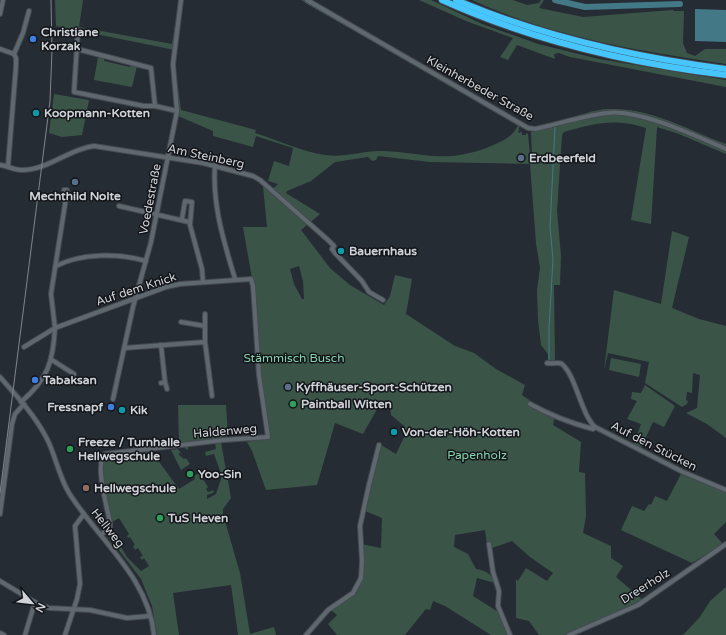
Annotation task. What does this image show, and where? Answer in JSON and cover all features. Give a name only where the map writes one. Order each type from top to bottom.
[{"type":"highway","points":[[442,0],[505,26],[565,45],[642,63],[726,75]]},
{"type":"highway","points":[[456,0],[525,27],[576,42],[638,56],[726,69]]},
{"type":"street","points":[[0,14],[3,0]]},
{"type":"street","name":"Voedestraße","points":[[113,399],[136,297],[157,215],[177,111],[173,64],[181,0]]},
{"type":"street","name":"Kleinherbeder Straße","points":[[306,0],[528,128],[535,129],[608,113],[626,114],[691,134],[726,148]]},
{"type":"street","points":[[8,166],[15,79],[16,58],[14,54],[30,11]]},
{"type":"street","points":[[78,30],[78,49],[74,92],[177,111]]},
{"type":"street","points":[[0,49],[14,54]]},
{"type":"street","points":[[78,49],[151,68],[155,106]]},
{"type":"street","name":"Am Steinberg","points":[[0,165],[21,170],[29,170],[46,165],[84,147],[94,146],[215,165],[260,180],[328,240],[334,246],[332,249],[335,253],[362,281],[369,292],[383,300]]},
{"type":"street","points":[[215,165],[215,187],[222,238],[235,279]]},
{"type":"street","points":[[0,514],[12,424],[15,414],[22,403],[40,383],[52,360],[55,328],[51,294],[67,190],[64,190]]},
{"type":"street","points":[[182,219],[185,201],[192,202],[189,222],[202,269],[203,282]]},
{"type":"street","points":[[119,206],[182,219],[189,222]]},
{"type":"street","points":[[56,266],[81,258],[100,256],[132,257],[146,261]]},
{"type":"street","name":"Auf dem Knick","points":[[24,347],[55,328],[136,297],[170,286],[235,279],[251,279],[253,286],[259,375],[268,437]]},
{"type":"street","points":[[205,314],[205,342],[212,396]]},
{"type":"street","points":[[181,322],[205,326]]},
{"type":"street","points":[[124,348],[205,342]]},
{"type":"street","points":[[161,345],[163,383],[167,389]]},
{"type":"street","points":[[52,360],[74,374],[72,380]]},
{"type":"street","points":[[547,362],[560,363],[563,365],[588,418],[595,427]]},
{"type":"street","name":"Hellweg","points":[[0,377],[44,432],[68,492],[134,580],[145,601],[154,635]]},
{"type":"street","name":"Auf den Stücken","points":[[530,404],[546,413],[570,423],[592,429],[595,427],[684,472],[726,490]]},
{"type":"street","name":"Haldenweg","points":[[101,536],[110,527],[102,485],[101,461],[105,454],[224,440],[268,437]]},
{"type":"street","points":[[306,635],[328,610],[353,593],[361,578],[360,526],[379,445]]},
{"type":"street","points":[[65,635],[80,584],[75,526],[84,514]]},
{"type":"street","points":[[489,544],[493,572],[499,591],[498,606],[510,635]]},
{"type":"street","name":"Dreerholz","points":[[569,635],[638,605],[726,544]]},
{"type":"street","points":[[0,580],[35,602],[48,608],[97,612],[127,618],[150,616]]},
{"type":"street","points":[[25,635],[35,602]]},
{"type":"street","points":[[0,633],[4,635]]},
{"type":"green space","points":[[55,0],[83,0],[79,27],[172,44],[179,0],[183,0],[176,59],[176,74],[181,110],[256,130],[255,133],[299,149],[325,155],[340,156],[383,151],[436,156],[460,155],[489,147],[502,141],[509,137],[518,126],[301,0],[312,0],[521,121],[518,133],[522,132],[522,135],[526,135],[526,133],[528,134],[530,155],[532,155],[531,132],[560,126],[562,120],[608,109],[624,109],[668,120],[726,144],[726,154],[679,134],[657,127],[651,224],[631,220],[646,128],[615,122],[595,124],[564,132],[562,135],[557,211],[561,256],[560,285],[554,285],[555,362],[548,361],[548,354],[541,345],[537,290],[540,268],[536,243],[530,164],[430,162],[378,156],[376,160],[372,161],[368,157],[335,162],[311,181],[287,191],[286,193],[320,214],[301,230],[330,268],[350,285],[384,305],[390,296],[395,275],[412,279],[406,314],[455,346],[474,353],[496,369],[525,385],[522,395],[545,411],[555,415],[553,425],[581,442],[579,472],[585,473],[586,516],[583,533],[611,546],[611,558],[623,566],[616,577],[643,600],[565,635],[539,635],[529,621],[516,618],[516,579],[518,581],[526,568],[547,581],[553,573],[530,557],[512,541],[492,548],[487,545],[485,530],[455,535],[454,547],[468,554],[476,569],[485,571],[494,580],[495,583],[477,578],[473,596],[500,613],[509,635],[491,635],[445,606],[433,601],[430,610],[426,609],[405,635],[337,635],[328,624],[337,615],[331,610],[327,612],[353,592],[356,594],[361,580],[359,521],[378,443],[396,454],[406,433],[404,426],[391,415],[389,400],[381,402],[363,434],[335,423],[317,485],[266,490],[252,451],[247,442],[269,437],[258,361],[253,284],[243,227],[267,227],[263,186],[270,192],[278,184],[268,181],[274,161],[289,166],[293,148],[256,136],[253,147],[213,136],[213,131],[178,116],[179,107],[175,82],[175,50],[56,26]],"holes":[[[299,266],[303,281],[304,299],[302,299],[294,284],[290,269]],[[365,511],[382,518],[381,548],[361,544],[361,517],[364,518]]]},
{"type":"green space","points":[[419,0],[431,0],[482,24],[538,44],[599,59],[726,80],[726,87],[570,57],[559,53],[554,54],[555,59],[517,45],[508,60],[500,57],[513,38],[466,21]]},
{"type":"green space","points":[[472,0],[513,0],[527,5],[539,3],[541,0],[544,0],[539,8],[583,17],[673,10],[684,11],[683,43],[687,53],[695,56],[705,49],[726,49],[726,64],[661,54],[596,41],[533,24]]},
{"type":"green space","points":[[98,57],[104,58],[104,61],[130,67],[131,64],[137,66],[132,87],[94,80]]},
{"type":"green space","points":[[54,94],[89,100],[82,135],[62,137],[49,133]]},
{"type":"green space","points":[[672,231],[689,237],[672,308],[699,319],[726,326],[726,438],[707,424],[686,413],[697,408],[700,375],[693,373],[692,393],[687,392],[687,404],[682,407],[645,383],[649,362],[608,353],[604,370],[614,290],[661,304]]},
{"type":"green space","points":[[611,358],[641,364],[639,377],[609,370]]},
{"type":"green space","points":[[645,385],[675,406],[664,427],[653,422],[641,448],[634,444],[641,424],[627,419],[637,401],[631,399],[632,392],[641,393]]},
{"type":"green space","points":[[178,405],[226,405],[228,438],[179,443]]},
{"type":"green space","points":[[221,442],[231,498],[223,509],[223,514],[240,573],[250,634],[274,627],[276,635],[238,635],[231,585],[173,593],[179,635],[157,635],[152,606],[141,579],[109,537],[111,530],[127,557],[141,571],[149,566],[144,558],[142,560],[140,557],[143,556],[138,548],[135,550],[133,546],[135,545],[130,537],[128,538],[127,536],[129,534],[119,518],[112,522],[107,499],[103,462],[105,458],[113,454],[151,451],[179,489],[195,479],[194,476],[199,473],[208,487],[206,489],[208,492],[214,490],[213,493],[207,495],[207,499],[216,494],[222,476],[214,454],[206,456],[205,452],[216,449],[215,443],[188,447],[188,450],[183,447]]},
{"type":"green space","points":[[178,449],[183,456],[179,452],[179,455],[184,459],[186,458],[190,464],[181,470],[171,450]]},
{"type":"green space","points":[[681,474],[726,492],[726,522],[714,534],[723,544],[692,563],[621,530],[632,506],[644,511],[649,504],[651,505],[655,496],[667,501]]},
{"type":"green space","points":[[726,587],[726,635],[683,635],[700,617],[710,601]]},
{"type":"water","points":[[695,9],[726,10],[726,42],[695,41]]},
{"type":"waterway","points":[[555,0],[585,7],[680,4]]},
{"type":"waterway","points":[[305,2],[450,85]]},
{"type":"waterway","points":[[549,359],[549,328],[553,259],[550,227],[555,127]]},
{"type":"tram line","points":[[0,493],[50,101],[52,50],[51,0]]},
{"type":"place","name":"Christiane Korzak","points":[[33,39]]},
{"type":"place","name":"Koopmann-Kotten","points":[[36,113]]},
{"type":"place","name":"Erdbeerfeld","points":[[521,158]]},
{"type":"place","name":"Mechthild Nolte","points":[[75,182]]},
{"type":"place","name":"Bauernhaus","points":[[341,251]]},
{"type":"place","name":"Tabaksan","points":[[35,380]]},
{"type":"place","name":"Kyffhäuser-Sport-Schützen","points":[[288,387]]},
{"type":"place","name":"Paintball Witten","points":[[293,404]]},
{"type":"place","name":"Fressnapf","points":[[111,407]]},
{"type":"place","name":"Kik","points":[[122,410]]},
{"type":"place","name":"Von-der-Höh-Kotten","points":[[394,432]]},
{"type":"place","name":"Freeze / Turnhalle Hellwegschule","points":[[70,449]]},
{"type":"place","name":"Yoo-Sin","points":[[190,474]]},
{"type":"place","name":"Hellwegschule","points":[[86,488]]},
{"type":"place","name":"TuS Heven","points":[[160,518]]},
{"type":"park label","name":"Stämmisch Busch","points":[[294,358]]},
{"type":"park label","name":"Papenholz","points":[[477,455]]}]
